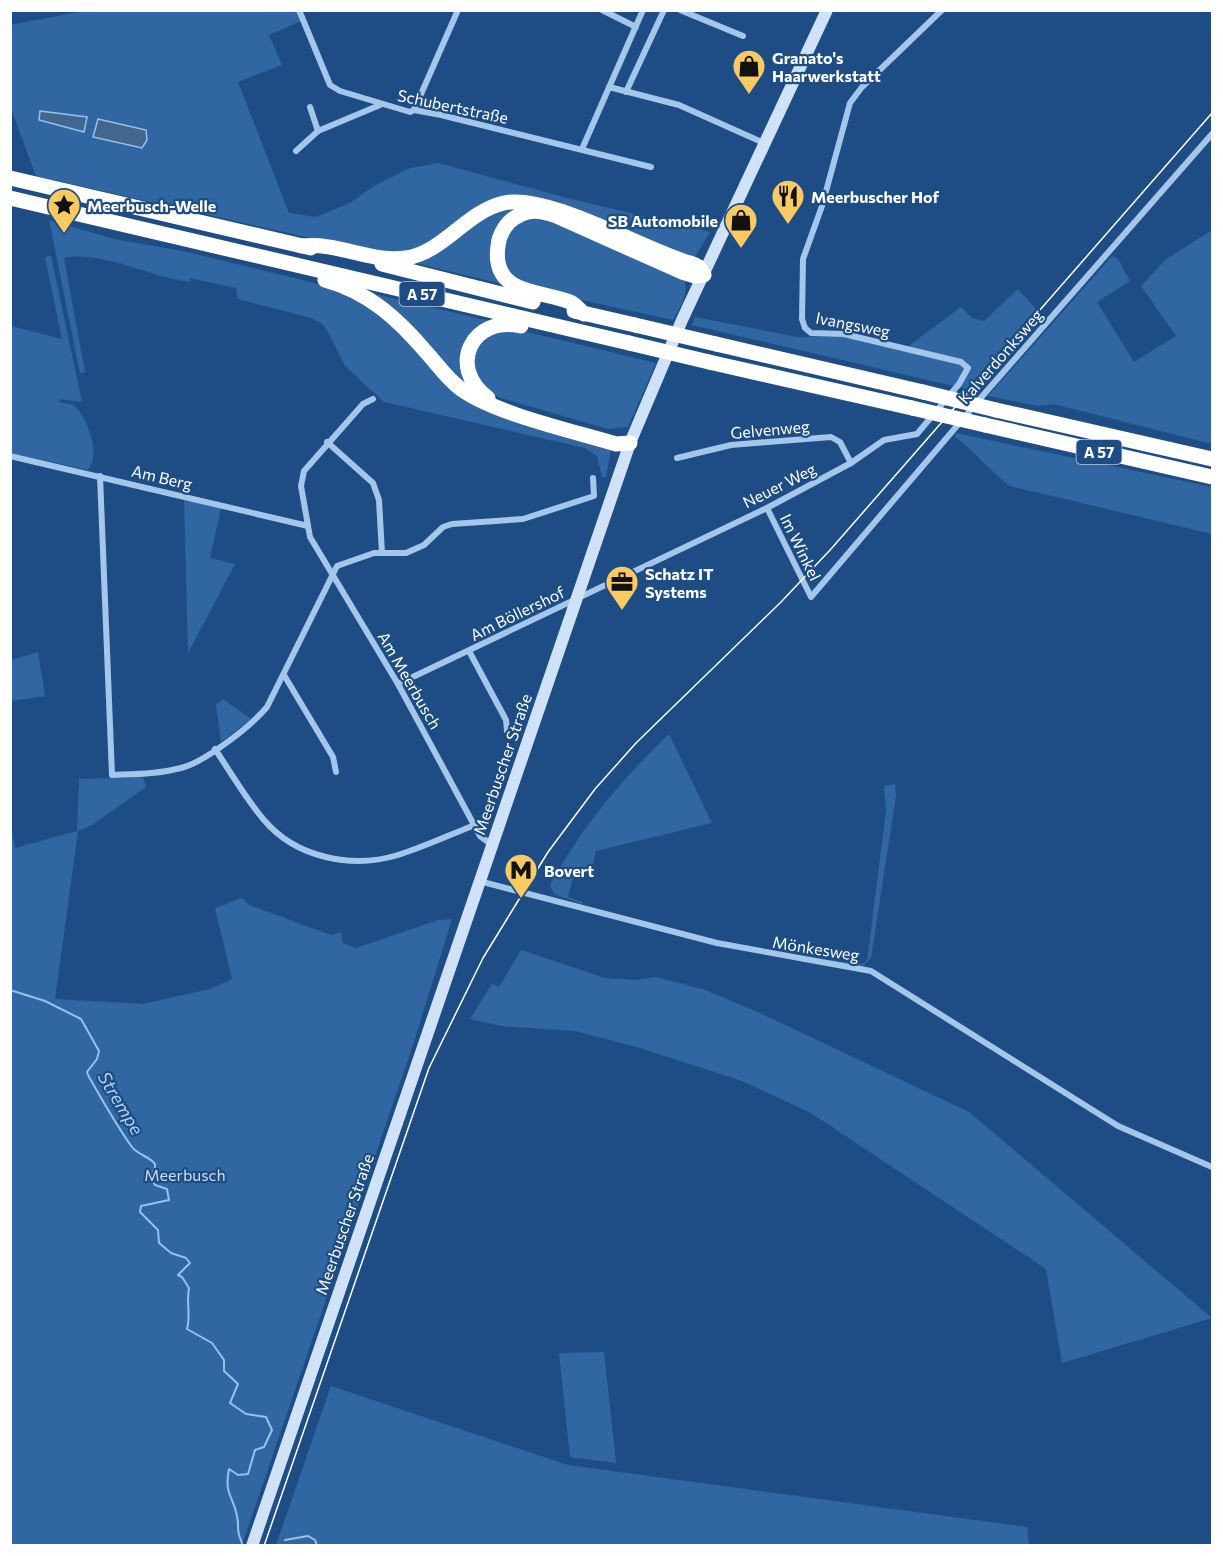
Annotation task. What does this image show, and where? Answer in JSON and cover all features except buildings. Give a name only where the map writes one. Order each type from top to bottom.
[{"type":"highway","name":"A 57","points":[[10,178],[1212,459]]},
{"type":"highway","name":"A 57","points":[[10,198],[1212,477]]},
{"type":"highway","points":[[303,246],[321,244],[384,257],[408,257],[426,251],[477,214],[505,202],[530,202],[555,208],[693,264],[699,267],[704,274],[695,276],[682,272],[539,210],[517,216],[501,234],[498,258],[501,270],[518,288],[571,302],[584,314]]},
{"type":"highway","points":[[271,259],[297,273],[337,284],[367,297],[390,313],[449,378],[472,396],[502,409],[616,444],[630,443]]},
{"type":"highway","points":[[573,330],[560,334],[498,324],[486,329],[478,335],[468,352],[469,377],[480,392],[500,404],[619,435],[630,443]]},
{"type":"main road","name":"Meerbuscher Straße","points":[[252,1545],[630,443],[661,366],[827,10]]},
{"type":"street","name":"Schubertstraße","points":[[299,10],[330,85],[340,91],[381,105],[410,112],[414,110],[651,167]]},
{"type":"street","points":[[414,110],[458,10]]},
{"type":"street","points":[[602,10],[636,27]]},
{"type":"street","points":[[582,149],[643,10]]},
{"type":"street","points":[[626,92],[664,10]]},
{"type":"street","points":[[680,10],[743,36]]},
{"type":"street","name":"Ivangsweg","points":[[942,10],[862,87],[850,103],[822,207],[803,259],[802,319],[806,328],[812,333],[844,334],[961,362],[969,368]]},
{"type":"street","points":[[609,87],[679,105],[764,143]]},
{"type":"street","points":[[296,151],[318,131],[381,105]]},
{"type":"street","points":[[310,107],[318,131]]},
{"type":"street","name":"Kalverdonksweg","points":[[811,597],[1212,134]]},
{"type":"street","name":"Neuer Weg","points":[[576,599],[767,508],[852,463],[884,440],[917,434],[959,384],[969,368]]},
{"type":"street","name":"Am Meerbusch","points":[[373,399],[363,404],[307,466],[302,476],[308,526],[314,545],[398,684],[483,840],[492,845]]},
{"type":"street","name":"Gelvenweg","points":[[677,458],[731,445],[831,438],[840,442],[852,463]]},
{"type":"street","points":[[327,442],[373,483],[379,500],[382,553]]},
{"type":"street","name":"Am Berg","points":[[10,456],[308,526]]},
{"type":"street","points":[[100,476],[112,775],[156,773],[184,767],[254,723],[267,707],[338,566],[382,553],[406,553],[417,549],[443,527],[452,524],[501,522],[541,515],[594,496],[593,478]]},
{"type":"street","name":"Im Winkel","points":[[767,508],[811,597]]},
{"type":"street","name":"Am Böllershof","points":[[398,684],[576,599]]},
{"type":"street","name":"Am Böllershof","points":[[469,651],[506,720],[507,731]]},
{"type":"street","points":[[284,675],[333,757],[336,772]]},
{"type":"street","points":[[215,749],[266,822],[289,842],[315,854],[342,861],[371,861],[398,855],[475,825]]},
{"type":"street","name":"Mönkesweg","points":[[479,880],[717,944],[871,971],[1118,1126],[1212,1167]]},
{"type":"green space","points":[[83,11],[297,11],[301,21],[269,35],[282,65],[238,82],[289,213],[316,217],[350,203],[374,186],[410,168],[438,163],[571,199],[710,232],[693,260],[572,209],[523,196],[504,196],[436,239],[409,252],[368,251],[36,176],[11,109],[11,25]]},
{"type":"green space","points":[[520,204],[498,234],[510,286],[403,260],[470,222]]},
{"type":"green space","points":[[538,216],[683,279],[685,295],[673,320],[554,294],[521,283],[507,269],[503,258],[506,236],[521,220]]},
{"type":"green space","points":[[49,220],[114,239],[183,251],[335,288],[386,316],[442,378],[611,449],[606,477],[602,477],[597,456],[585,448],[384,402],[345,366],[327,330],[321,323],[311,318],[238,299],[236,288],[189,278],[191,282],[176,279],[94,258],[64,258],[85,372],[80,373]]},
{"type":"green space","points":[[1212,230],[1212,444],[1053,404],[1038,406],[988,396],[1112,256],[1118,259],[1130,281],[1097,302],[1134,362],[1176,336],[1141,286],[1166,259]]},
{"type":"green space","points":[[51,256],[82,402],[59,399],[59,402],[74,405],[88,427],[94,455],[88,470],[11,453],[11,326],[62,339],[45,257]]},
{"type":"green space","points":[[1018,289],[1036,309],[966,389],[692,325],[695,317],[797,337],[843,336],[902,351],[961,307],[972,318],[984,321]]},
{"type":"green space","points":[[362,291],[494,322],[471,338],[474,394]]},
{"type":"green space","points":[[515,329],[656,363],[628,427],[608,429],[494,395],[475,377],[474,351],[483,337]]},
{"type":"green space","points":[[956,433],[1212,487],[1212,534],[1010,486],[955,437]]},
{"type":"green space","points":[[184,499],[221,508],[210,558],[235,564],[188,653]]},
{"type":"green space","points":[[38,652],[45,696],[11,701],[11,660]]},
{"type":"green space","points":[[223,699],[251,719],[221,742],[216,705]]},
{"type":"green space","points":[[669,734],[712,823],[596,851],[591,873],[575,870],[568,897],[583,902],[582,904],[554,894],[550,885],[588,824],[635,769]]},
{"type":"green space","name":"Meerbusch","points":[[143,777],[146,787],[92,825],[78,831],[55,999],[143,1004],[210,989],[232,979],[215,908],[242,898],[249,905],[331,935],[341,932],[343,943],[356,948],[438,920],[452,919],[413,1045],[242,1545],[11,1545],[11,827],[15,848],[77,831],[79,779]]},
{"type":"green space","points":[[895,784],[896,796],[871,958],[862,967],[785,954],[861,964],[867,961],[886,811],[884,786]]},
{"type":"green space","points":[[521,950],[605,978],[636,980],[656,977],[703,989],[762,1014],[969,1112],[1212,1318],[1062,1363],[1046,1269],[811,1113],[742,1081],[640,1048],[575,1031],[501,1026],[470,1019],[492,984],[499,987]]},
{"type":"green space","points":[[604,1352],[616,1463],[570,1457],[559,1353]]},
{"type":"green space","points":[[331,1386],[568,1465],[1027,1527],[1029,1545],[276,1545]]},
{"type":"shaded area","points":[[40,111],[87,117],[84,132],[39,120]]},
{"type":"shaded area","points":[[98,119],[146,130],[147,140],[142,148],[93,137]]},
{"type":"waterway","name":"Strempe","points":[[10,990],[45,1001],[81,1019],[99,1051],[97,1059],[87,1072],[89,1077],[132,1147],[155,1164],[155,1169],[149,1177],[155,1185],[167,1189],[169,1200],[141,1206],[140,1212],[158,1230],[159,1243],[171,1253],[186,1258],[190,1263],[178,1275],[189,1288],[187,1329],[212,1343],[224,1360],[224,1371],[238,1384],[230,1403],[246,1414],[266,1417],[272,1430],[264,1447],[255,1450],[248,1474],[238,1475],[229,1469],[228,1490],[238,1520],[242,1543]]},
{"type":"waterway","name":"Strempe","points":[[285,1540],[308,1536],[315,1540],[317,1546]]},
{"type":"tram line","points":[[264,1546],[429,1068],[483,958],[548,852],[595,789],[636,743],[781,602],[831,549],[1212,113]]},
{"type":"place","name":"Granato's Haarwerkstatt","points":[[749,95]]},
{"type":"place","name":"Meerbuscher Hof","points":[[788,225]]},
{"type":"place","name":"Meerbusch-Welle","points":[[64,234]]},
{"type":"place","name":"SB Automobile","points":[[741,249]]},
{"type":"place","name":"Schatz IT Systems","points":[[622,611]]},
{"type":"place","name":"Bovert","points":[[521,899]]}]
